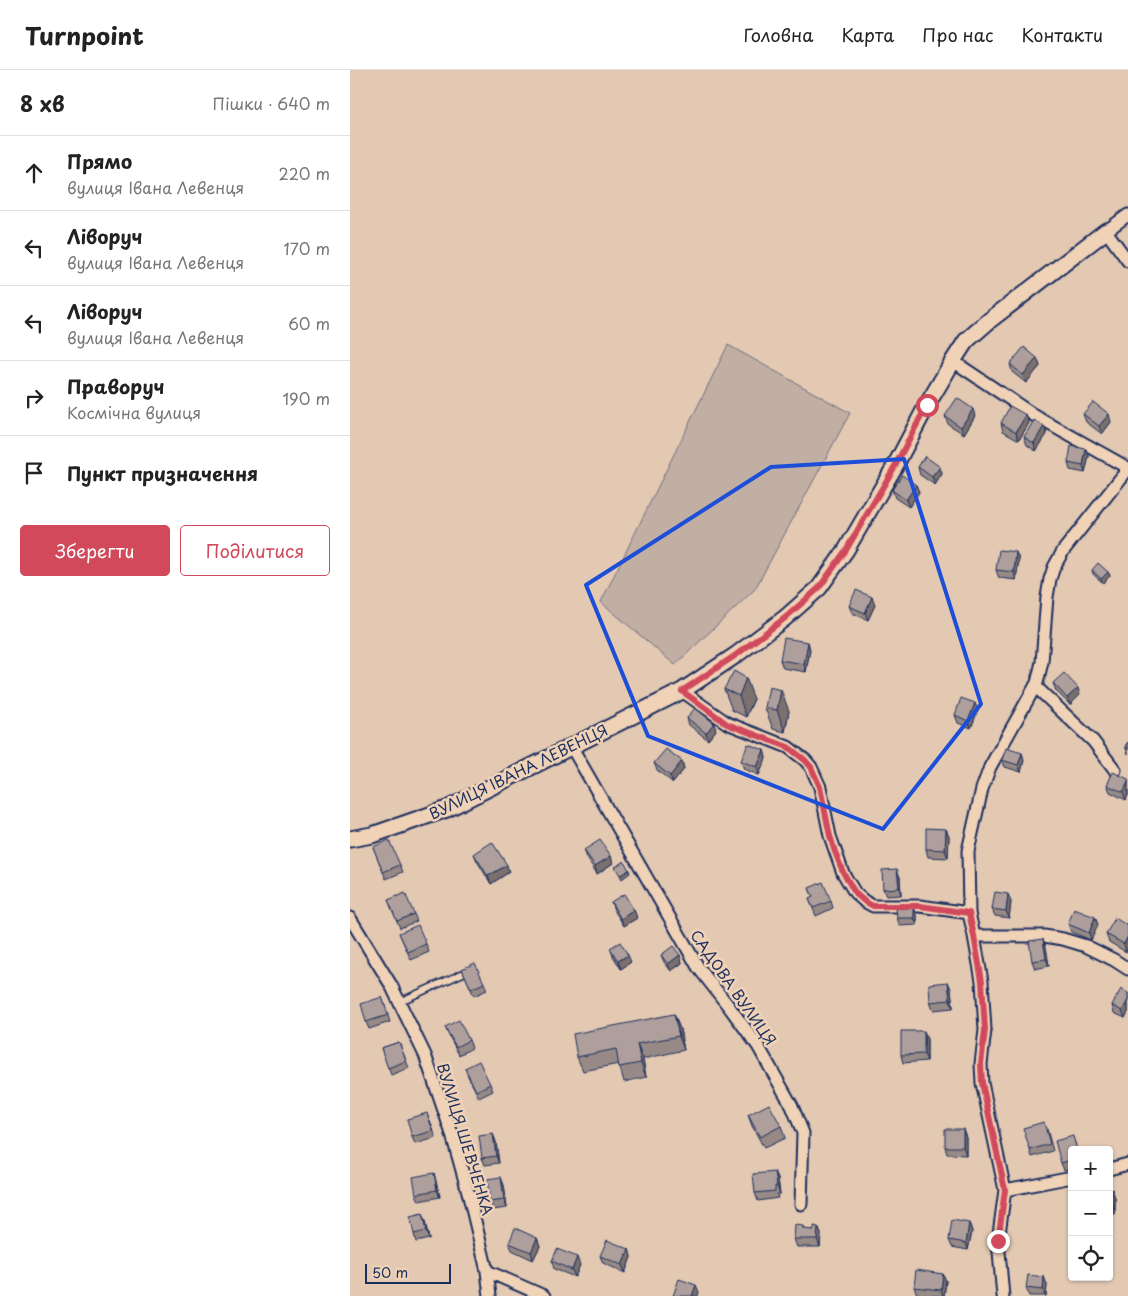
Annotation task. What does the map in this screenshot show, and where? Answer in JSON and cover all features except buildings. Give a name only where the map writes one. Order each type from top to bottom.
[{"type":"street","points":[[1128,215],[1106,231],[1128,261]]},
{"type":"street","name":"ВУЛИЦЯ ІВАНА ЛЕВЕНЦЯ","points":[[350,839],[372,835],[446,809],[682,691],[736,655],[785,618],[819,588],[846,550],[895,466],[927,405],[966,342],[990,320],[1106,231]]},
{"type":"street","points":[[953,361],[1034,416],[1128,469],[1063,551],[1054,568],[1050,579],[1042,662],[1037,683],[990,767],[982,789],[968,851],[969,913],[982,981],[985,1030],[981,1064],[982,1083],[1005,1190],[998,1241],[1003,1296]]},
{"type":"street","points":[[1035,686],[1093,741],[1115,770]]},
{"type":"street","points":[[682,691],[727,724],[788,747],[805,760],[811,767],[820,787],[830,836],[843,872],[855,893],[864,901],[873,906],[920,906],[969,913]]},
{"type":"street","name":"САДОВА ВУЛИЦЯ","points":[[571,746],[698,967],[758,1046],[792,1106],[803,1133],[801,1204]]},
{"type":"street","name":"ВУЛИЦЯ ШЕВЧЕНКА","points":[[350,918],[391,985],[425,1055],[451,1131],[468,1192],[487,1271],[490,1296]]},
{"type":"street","points":[[974,936],[1044,936],[1063,940],[1086,946],[1128,969]]},
{"type":"street","points":[[1113,1168],[1128,1164]]},
{"type":"street","points":[[1005,1190],[1068,1178]]},
{"type":"street","points":[[487,1271],[544,1296]]},
{"type":"lane","points":[[399,1002],[476,967]]},
{"type":"highlighted area","points":[[904,459],[981,704],[883,829],[648,736],[586,585],[771,467]]},
{"type":"shaded area","points":[[728,345],[850,413],[755,589],[675,665],[601,602]]},
{"type":"route","points":[[927,405],[895,466],[846,550],[819,588],[785,618],[736,655],[682,691],[727,724],[788,747],[805,760],[817,777],[830,836],[843,872],[855,893],[864,901],[873,906],[920,906],[969,913],[982,981],[985,1030],[981,1064],[982,1083],[1005,1190],[998,1241]]}]
